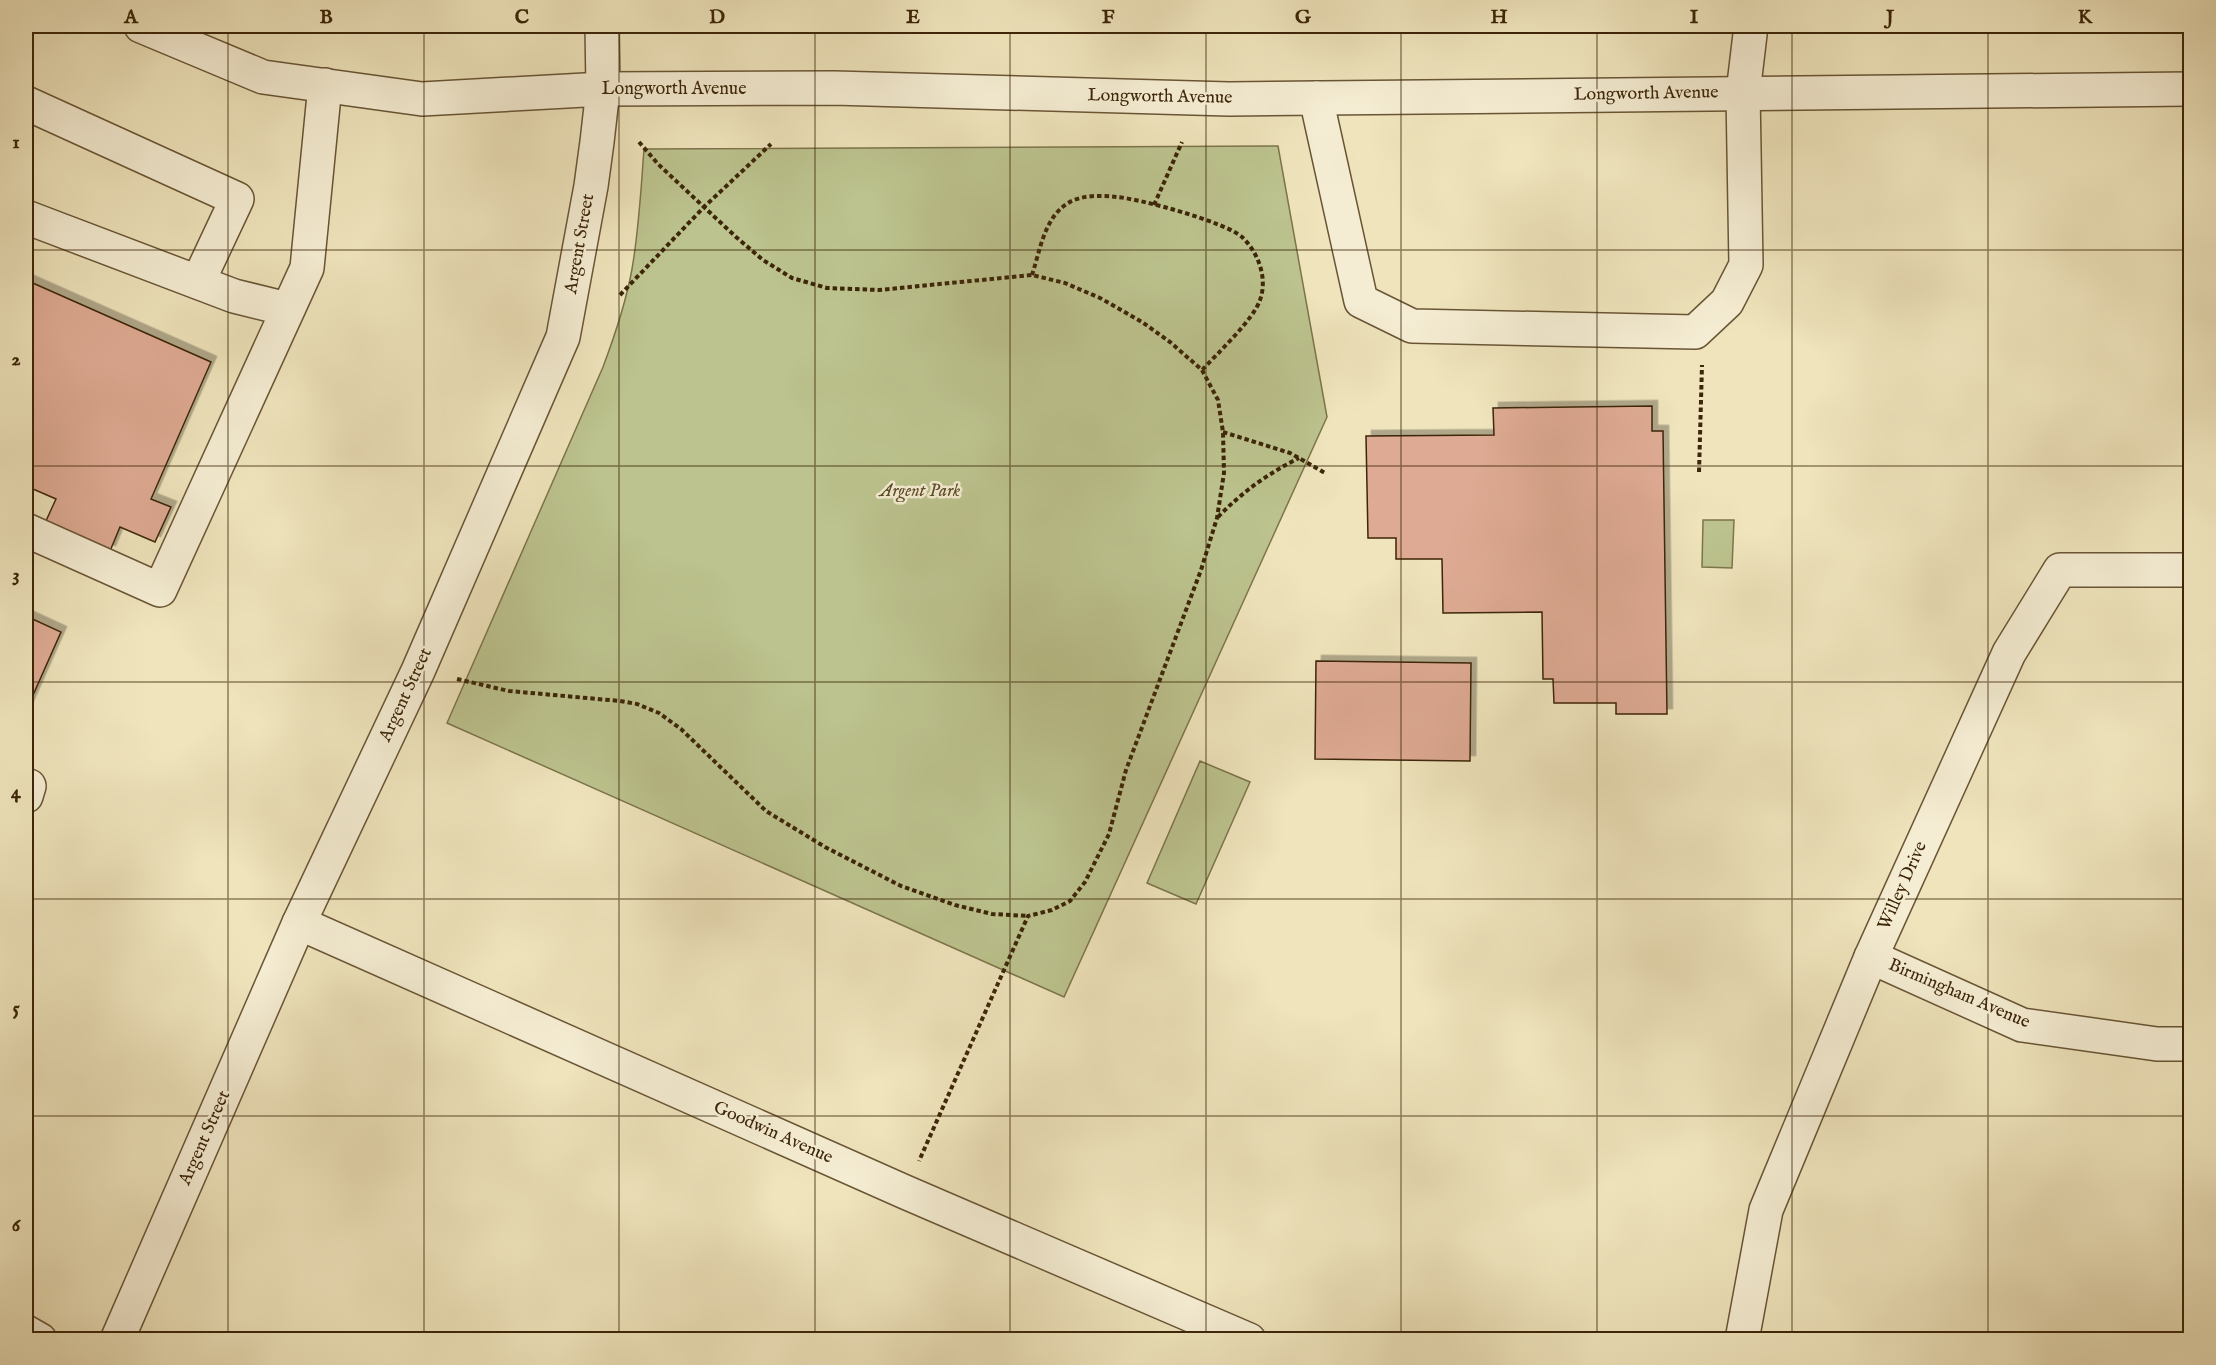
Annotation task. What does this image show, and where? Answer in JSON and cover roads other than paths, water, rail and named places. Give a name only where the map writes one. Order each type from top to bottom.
[{"type":"street","name":"Longworth Avenue","points":[[146,26],[262,77],[422,99],[603,89],[834,88],[1229,99],[2190,89]]},
{"type":"street","name":"Argent Street","points":[[117,1340],[299,923],[418,671],[563,337],[591,186],[603,89],[602,26]]},
{"type":"street","points":[[1316,98],[1361,301],[1412,326],[1695,332],[1727,302],[1746,265],[1743,93],[1750,26]]},
{"type":"street","points":[[26,530],[160,590],[307,268],[325,86]]},
{"type":"street","points":[[26,103],[237,199],[198,282]]},
{"type":"street","points":[[26,217],[234,296],[287,309]]},
{"type":"street","name":"Willey Drive","points":[[1743,1340],[1766,1210],[1871,957],[2009,653],[2060,570],[2190,570]]},
{"type":"street","points":[[26,785],[29,786],[26,796]]},
{"type":"street","name":"Goodwin Avenue","points":[[299,923],[905,1192],[1249,1340]]},
{"type":"street","name":"Birmingham Avenue","points":[[1871,957],[2022,1024],[2157,1044],[2190,1044]]},
{"type":"street","points":[[26,1332],[40,1340]]},
{"type":"park label","name":"Argent Park","points":[[920,491]]}]
